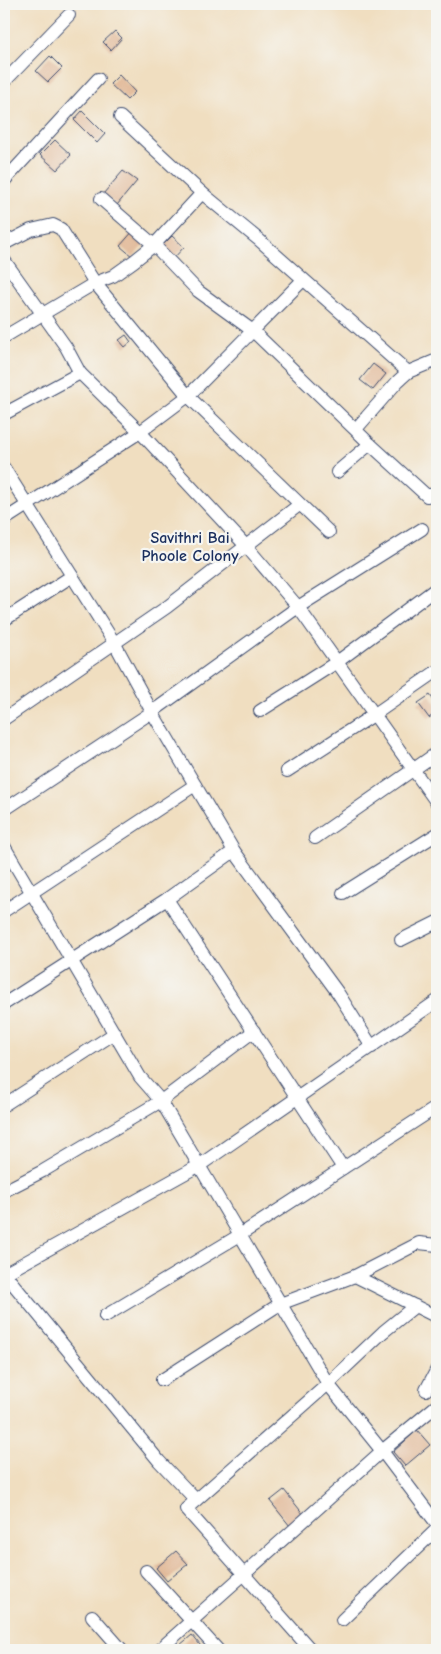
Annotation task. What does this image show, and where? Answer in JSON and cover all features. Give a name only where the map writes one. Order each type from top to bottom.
[{"type":"street","points":[[4,82],[69,15]]},
{"type":"street","points":[[4,181],[98,79]]},
{"type":"street","points":[[120,117],[202,193],[258,239],[408,372]]},
{"type":"street","points":[[4,337],[42,313],[96,283],[113,276],[154,245],[202,193]]},
{"type":"street","points":[[101,199],[154,245],[198,291],[253,331],[427,496],[437,493]]},
{"type":"street","points":[[4,244],[31,230],[53,225],[61,230],[96,283],[188,396],[329,532]]},
{"type":"street","points":[[4,260],[66,347],[80,373],[140,432],[246,546],[298,607],[437,803]]},
{"type":"street","points":[[4,520],[140,432],[188,396],[303,280]]},
{"type":"street","points":[[356,429],[408,372],[437,360]]},
{"type":"street","points":[[4,414],[80,373]]},
{"type":"street","points":[[336,472],[370,444]]},
{"type":"street","points":[[4,468],[115,644],[152,712],[234,851],[338,993],[372,1047]]},
{"type":"street","points":[[4,719],[173,603],[299,505]]},
{"type":"street","points":[[4,810],[152,712],[298,607],[422,529]]},
{"type":"street","points":[[4,620],[72,576]]},
{"type":"street","points":[[260,711],[337,662],[437,588]]},
{"type":"street","points":[[286,771],[437,672]]},
{"type":"street","points":[[315,838],[437,753]]},
{"type":"street","points":[[4,911],[195,785]]},
{"type":"street","points":[[343,893],[437,834]]},
{"type":"street","points":[[4,846],[140,1076],[162,1101],[328,1384],[382,1450],[437,1524]]},
{"type":"street","points":[[4,1004],[73,961],[234,851]]},
{"type":"street","points":[[167,898],[343,1168]]},
{"type":"street","points":[[401,940],[437,922]]},
{"type":"street","points":[[196,1500],[153,1454],[4,1273],[200,1165],[437,1001]]},
{"type":"street","points":[[4,1191],[162,1101],[254,1032]]},
{"type":"street","points":[[4,1105],[115,1033]]},
{"type":"street","points":[[105,1316],[240,1235],[437,1107]]},
{"type":"street","points":[[162,1380],[280,1304],[355,1276],[419,1243],[437,1245]]},
{"type":"street","points":[[355,1276],[437,1318]]},
{"type":"street","points":[[311,1650],[186,1509],[328,1384],[383,1332],[416,1306]]},
{"type":"street","points":[[426,1390],[437,1369]]},
{"type":"street","points":[[159,1650],[244,1576],[382,1450],[435,1407]]},
{"type":"street","points":[[342,1620],[437,1529]]},
{"type":"street","points":[[146,1571],[218,1650]]},
{"type":"street","points":[[92,1616],[122,1650]]},
{"type":"building","points":[[115,31],[122,38],[111,50],[103,42]]},
{"type":"building","points":[[50,56],[62,68],[48,82],[36,71]]},
{"type":"building","points":[[119,75],[135,92],[127,100],[110,84]]},
{"type":"building","points":[[82,111],[105,134],[97,143],[74,120]]},
{"type":"building","points":[[55,140],[71,155],[57,170],[40,155]]},
{"type":"building","points":[[123,171],[137,181],[117,205],[103,194]]},
{"type":"building","points":[[134,230],[147,241],[133,257],[120,246]]},
{"type":"building","points":[[172,236],[184,247],[173,259],[161,247]]},
{"type":"building","points":[[126,335],[131,342],[125,347],[119,340]]},
{"type":"building","points":[[373,364],[386,374],[373,390],[360,380]]},
{"type":"building","points":[[430,695],[437,705],[437,712],[429,718],[418,703]]},
{"type":"building","points":[[417,1430],[430,1445],[405,1466],[393,1452]]},
{"type":"building","points":[[284,1490],[304,1515],[290,1526],[270,1501]]},
{"type":"building","points":[[176,1551],[188,1564],[167,1581],[156,1568]]},
{"type":"building","points":[[192,1635],[204,1650],[174,1650]]},
{"type":"district","name":"Savithri Bai Phoole Colony","points":[[190,547]]}]
